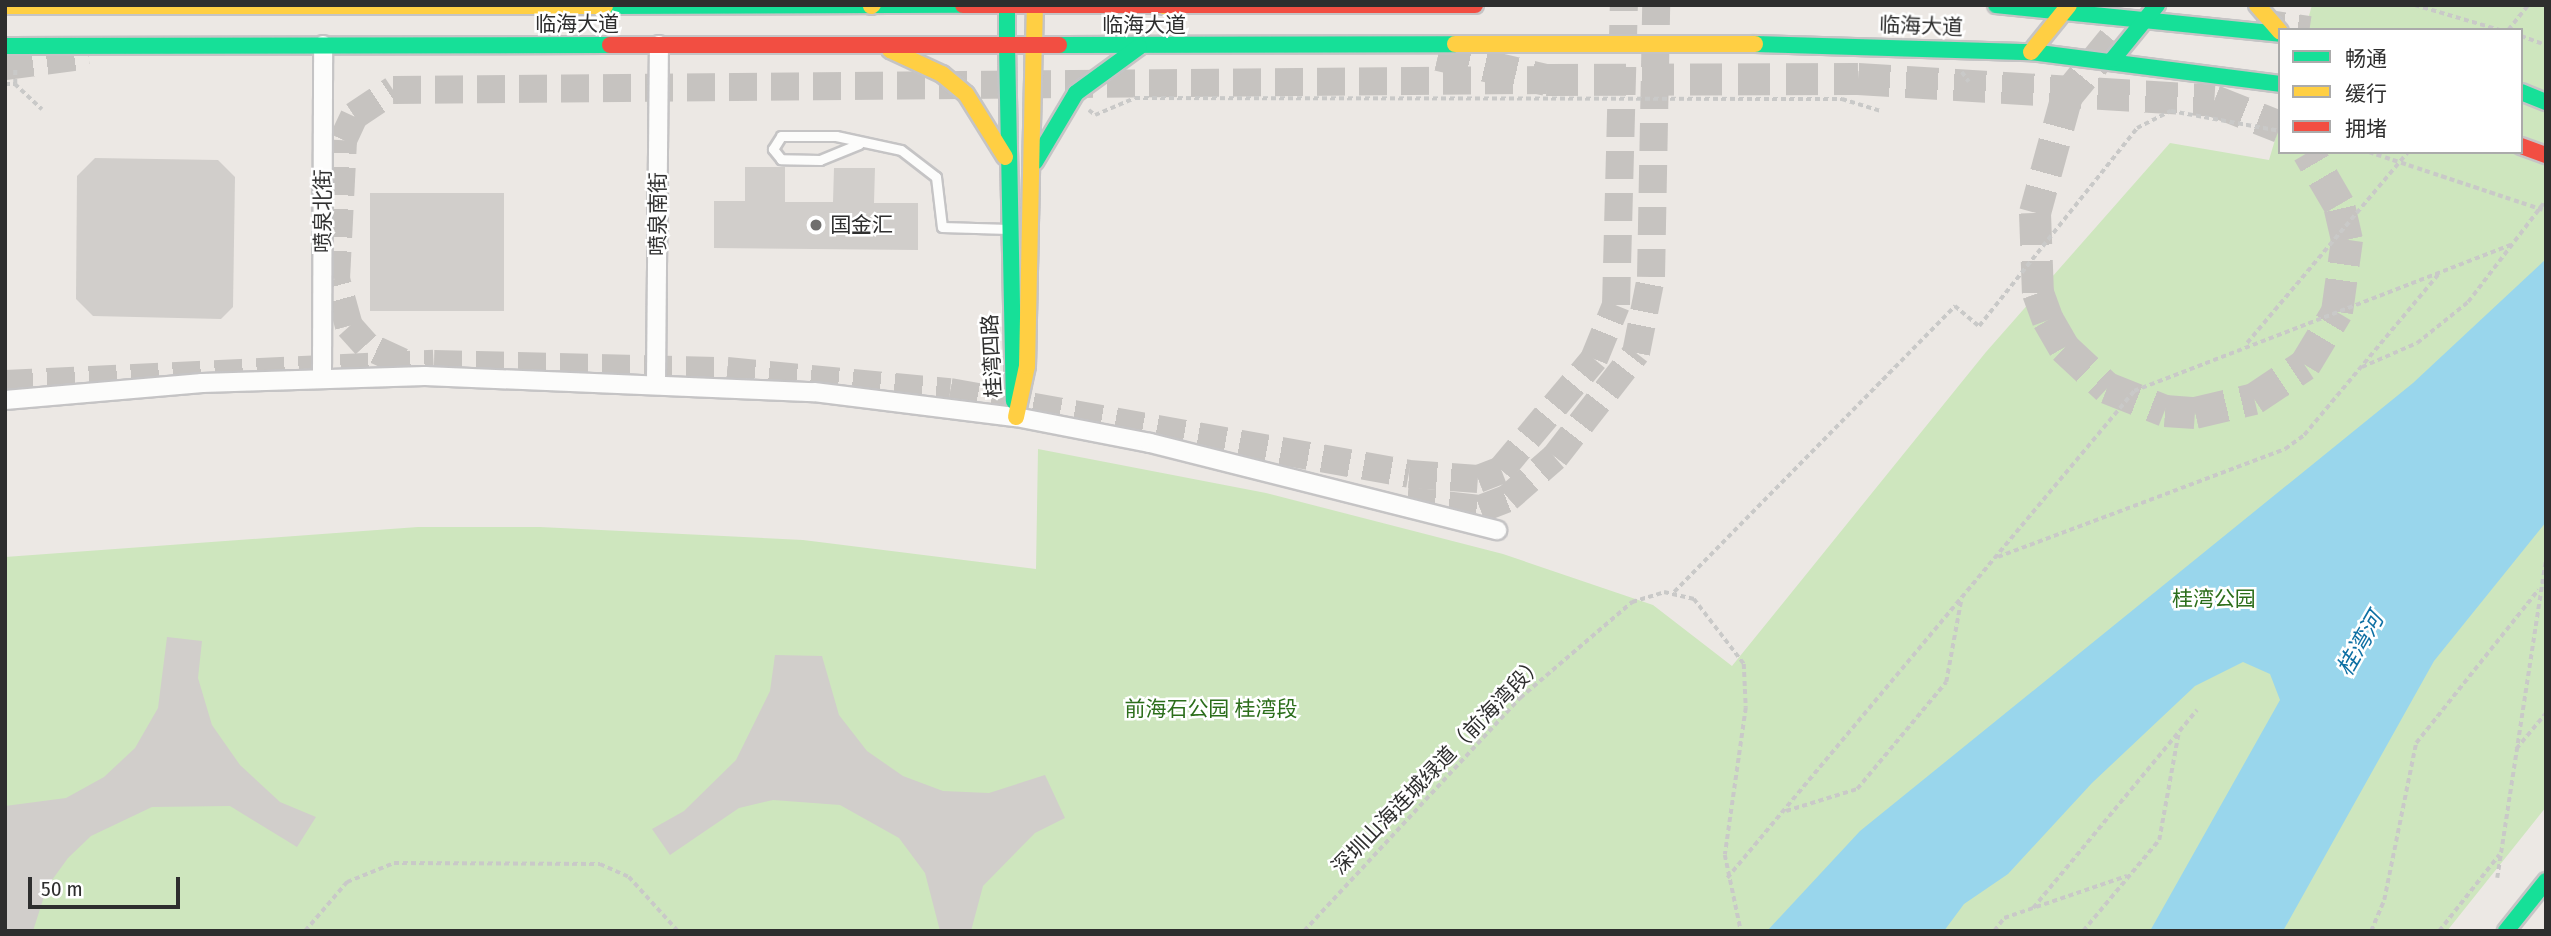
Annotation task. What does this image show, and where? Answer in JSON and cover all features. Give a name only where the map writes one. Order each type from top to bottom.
[{"type":"main road","name":"桂湾四路","points":[[1007,5],[1011,229],[1009,367],[1016,417]]},
{"type":"main road","name":"桂湾四路","points":[[1016,417],[1027,366],[1035,5]]},
{"type":"main road","name":"临海大道","points":[[5,6],[1475,5]]},
{"type":"main road","points":[[1996,5],[2152,11],[2278,32]]},
{"type":"main road","points":[[2257,5],[2278,30]]},
{"type":"main road","points":[[2031,52],[2067,7]]},
{"type":"main road","points":[[2113,59],[2152,11]]},
{"type":"main road","name":"临海大道","points":[[5,46],[1825,44],[2031,52],[2113,59],[2278,84]]},
{"type":"main road","points":[[880,46],[942,74],[966,94],[986,119],[1010,171]]},
{"type":"main road","points":[[1031,173],[1058,116],[1076,93],[1143,46]]},
{"type":"main road","points":[[2523,94],[2546,102]]},
{"type":"main road","points":[[2523,147],[2546,155]]},
{"type":"main road","points":[[2505,931],[2546,881]]},
{"type":"street","name":"喷泉北街","points":[[322,377],[323,45]]},
{"type":"street","name":"喷泉南街","points":[[656,382],[659,45]]},
{"type":"street","points":[[5,400],[322,377],[656,382],[814,392],[1016,417],[1332,485],[1497,530]]},
{"type":"lane","points":[[859,144],[820,160],[781,159],[773,149],[784,136],[836,136],[859,144],[901,149],[926,164],[938,185],[942,227],[1011,229]]},
{"type":"path","points":[[2415,5],[2493,28]]},
{"type":"path","points":[[2510,28],[2528,5]]},
{"type":"path","points":[[2523,37],[2546,45]]},
{"type":"path","points":[[1961,70],[1969,82]]},
{"type":"path","points":[[15,84],[42,109]]},
{"type":"path","points":[[1095,115],[1135,98],[1842,99],[1881,111]]},
{"type":"path","points":[[1741,931],[1727,878],[1726,825],[1748,686],[1738,649],[1694,599],[1674,592],[1955,306],[1979,326],[2137,128],[2171,111],[2278,131]]},
{"type":"path","points":[[2375,154],[2546,211]]},
{"type":"path","points":[[2245,345],[2406,154]]},
{"type":"path","points":[[2358,368],[2440,327],[2546,201]]},
{"type":"path","points":[[1727,878],[2134,391],[2245,345],[2511,245]]},
{"type":"path","points":[[1996,558],[2285,449],[2440,273]]},
{"type":"path","points":[[2497,878],[2538,590],[2546,558]]},
{"type":"path","points":[[2371,931],[2384,900],[2416,743],[2538,590]]},
{"type":"path","name":"深圳山海连城绿道（前海湾段）","points":[[1304,931],[1540,679],[1632,602],[1674,592]]},
{"type":"path","points":[[1784,812],[1857,789],[1946,682],[1962,597]]},
{"type":"path","points":[[2033,908],[2197,710]]},
{"type":"path","points":[[2514,751],[2546,713]]},
{"type":"path","points":[[2083,931],[2159,840],[2179,732]]},
{"type":"path","points":[[2439,931],[2500,853]]},
{"type":"path","points":[[305,931],[347,881],[394,863],[600,864],[629,877],[678,931]]},
{"type":"path","points":[[1994,931],[2004,918],[2129,876]]},
{"type":"green space","points":[[2312,5],[2546,5],[2546,807],[2447,931],[5,931],[5,557],[418,527],[540,527],[803,540],[1036,569],[1038,449],[1266,493],[1503,554],[1653,605],[1732,666],[1986,352],[2170,143],[2269,160],[2278,130],[2278,154],[2523,154],[2523,28],[2306,28]]},
{"type":"water","name":"桂湾河","points":[[2546,259],[2546,522],[2434,661],[2283,931],[2150,931],[2280,700],[2270,674],[2243,662],[2195,686],[2092,783],[2008,874],[1964,904],[1944,931],[1767,931],[1860,831],[2413,383]]},
{"type":"building","points":[[95,158],[218,160],[235,177],[233,307],[221,319],[93,316],[76,299],[77,176]]},
{"type":"building","name":"国金汇","points":[[745,167],[785,167],[785,202],[833,202],[834,168],[875,168],[874,203],[918,203],[918,250],[714,248],[714,201],[745,201]]},
{"type":"building","points":[[370,193],[504,193],[504,311],[370,311]]},
{"type":"building","points":[[167,637],[202,641],[198,678],[212,725],[240,765],[280,802],[316,817],[297,847],[230,806],[152,807],[91,836],[68,858],[47,887],[33,931],[5,931],[5,806],[66,798],[104,777],[135,748],[158,708]]},
{"type":"building","points":[[775,655],[822,656],[839,715],[867,751],[903,776],[943,791],[989,793],[1045,775],[1065,818],[1035,833],[983,886],[971,931],[940,931],[925,873],[899,838],[840,805],[773,800],[739,808],[670,855],[652,829],[684,811],[736,760],[770,691]]},
{"type":"tunnel","points":[[5,384],[434,364],[727,371],[950,392],[1409,474],[1478,479],[1501,470],[1594,359],[1616,305],[1624,5]]},
{"type":"tunnel","points":[[1407,501],[1480,509],[1508,498],[1555,457],[1636,353],[1651,277],[1656,5]]},
{"type":"tunnel","points":[[2256,22],[2296,28]]},
{"type":"tunnel","points":[[2113,40],[2067,96],[2035,213],[2038,293],[2048,320],[2064,348],[2107,388],[2165,411],[2195,413],[2254,399],[2305,365],[2337,312],[2347,240],[2339,205],[2309,154]]},
{"type":"tunnel","points":[[5,66],[88,55]]},
{"type":"tunnel","points":[[1438,55],[1546,80],[1858,79],[2214,101],[2278,126]]},
{"type":"tunnel","points":[[402,362],[366,345],[349,326],[336,279],[343,140],[354,116],[393,90],[1546,80]]},
{"type":"traffic: fast","points":[[605,6],[963,5]]},
{"type":"traffic: fast","points":[[1007,5],[1007,45]]},
{"type":"traffic: fast","points":[[1996,5],[2278,34]]},
{"type":"traffic: fast","points":[[2113,59],[2157,5]]},
{"type":"traffic: fast","points":[[1059,45],[1455,44]]},
{"type":"traffic: fast","points":[[1755,44],[2031,52],[2278,84]]},
{"type":"traffic: fast","points":[[5,46],[610,45]]},
{"type":"traffic: fast","points":[[1007,45],[1014,401]]},
{"type":"traffic: fast","points":[[1035,162],[1076,93],[1139,47]]},
{"type":"traffic: fast","points":[[2523,93],[2546,102]]},
{"type":"traffic: fast","points":[[2506,931],[2546,881]]},
{"type":"traffic: slow","points":[[1034,45],[1035,5]]},
{"type":"traffic: slow","points":[[2031,52],[2069,5]]},
{"type":"traffic: slow","points":[[2257,5],[2278,29]]},
{"type":"traffic: slow","points":[[5,6],[605,6]]},
{"type":"traffic: slow","points":[[1455,44],[1755,44]]},
{"type":"traffic: slow","points":[[1016,417],[1027,366],[1034,45]]},
{"type":"traffic: slow","points":[[890,50],[942,74],[966,94],[1005,157]]},
{"type":"traffic: jam","points":[[963,5],[1475,5]]},
{"type":"traffic: jam","points":[[610,45],[1059,45]]},
{"type":"traffic: jam","points":[[2523,147],[2546,155]]},
{"type":"place","name":"国金汇","points":[[816,225]]},
{"type":"park label","name":"桂湾公园","points":[[2214,599]]},
{"type":"park label","name":"前海石公园 桂湾段","points":[[1211,709]]}]
